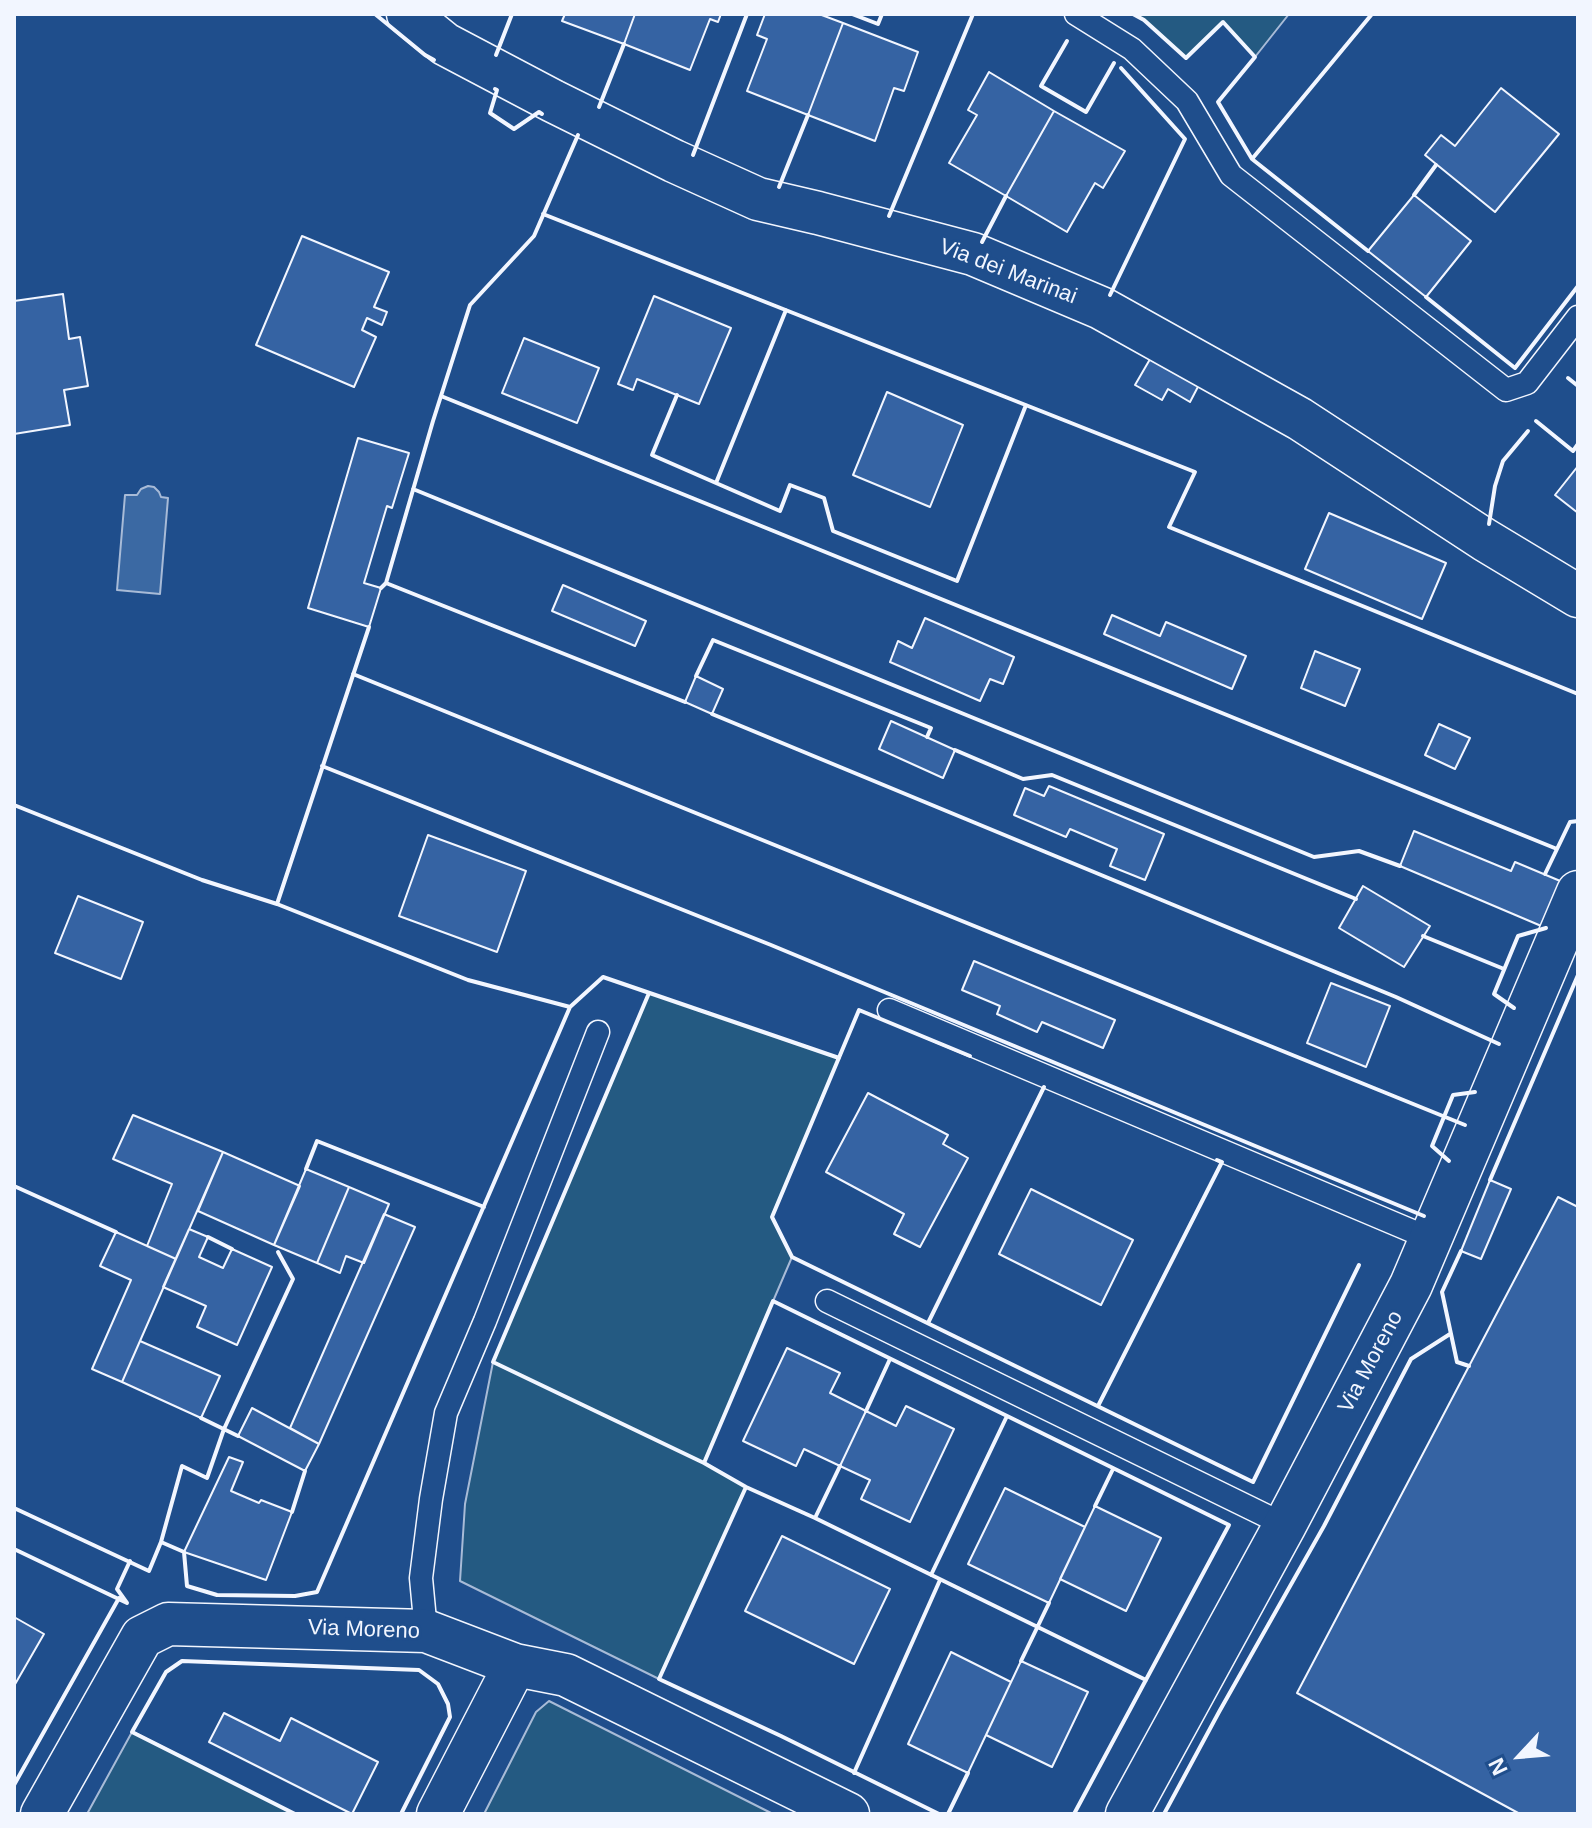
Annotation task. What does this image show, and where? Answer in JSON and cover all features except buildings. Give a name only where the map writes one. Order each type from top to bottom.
[{"type":"street","name":"Via dei Marinai","points":[[408,14],[445,44],[674,161],[758,199],[973,254],[1101,308],[1300,419],[1485,540],[1578,596]]},
{"type":"street","name":"Via Moreno","points":[[1127,1814],[1285,1525],[1411,1285],[1578,892]]},
{"type":"street","name":"Via Moreno","points":[[42,1814],[142,1637],[168,1624],[426,1631],[515,1665],[566,1675],[848,1814]]},
{"type":"street","points":[[438,1814],[515,1665]]},
{"type":"lane","points":[[1076,14],[1132,49],[1187,101],[1231,175],[1506,390],[1527,383],[1578,317]]},
{"type":"lane","points":[[889,1010],[1431,1239]]},
{"type":"lane","points":[[426,1631],[421,1578],[446,1413],[598,1032]]},
{"type":"lane","points":[[827,1301],[1285,1525]]},
{"type":"shaded area","points":[[1133,14],[1289,14],[1255,57],[1223,22],[1186,58],[1144,20]]},
{"type":"shaded area","points":[[148,486],[154,487],[161,497],[168,498],[160,594],[117,590],[125,495],[137,495]]},
{"type":"shaded area","points":[[649,993],[839,1058],[772,1216],[792,1257],[704,1462],[746,1487],[659,1679],[460,1581],[465,1504],[493,1362]]},
{"type":"shaded area","points":[[549,1701],[773,1814],[484,1814],[536,1712]]},
{"type":"shaded area","points":[[133,1732],[295,1814],[87,1814]]},
{"type":"wall","points":[[375,14],[434,60]]},
{"type":"wall","points":[[496,55],[512,14]]},
{"type":"wall","points":[[693,155],[747,14]]},
{"type":"wall","points":[[852,14],[878,24],[882,14]]},
{"type":"wall","points":[[889,216],[973,14]]},
{"type":"wall","points":[[1133,14],[1144,20],[1186,58],[1223,22],[1255,57],[1218,102],[1252,159]]},
{"type":"wall","points":[[1368,251],[1252,159],[1372,14]]},
{"type":"wall","points":[[1067,41],[1041,86],[1086,112],[1114,63]]},
{"type":"wall","points":[[599,107],[624,44]]},
{"type":"wall","points":[[1110,295],[1185,139],[1121,68]]},
{"type":"wall","points":[[495,89],[490,113],[514,129],[539,112],[542,114]]},
{"type":"wall","points":[[779,187],[808,115]]},
{"type":"wall","points":[[381,588],[386,583],[470,305],[534,236],[578,135]]},
{"type":"wall","points":[[1414,195],[1436,165]]},
{"type":"wall","points":[[982,242],[1006,196]]},
{"type":"wall","points":[[543,214],[1195,472],[1169,527],[1578,694]]},
{"type":"wall","points":[[1426,297],[1515,368],[1578,286]]},
{"type":"wall","points":[[716,483],[786,310]]},
{"type":"wall","points":[[1568,378],[1578,386]]},
{"type":"wall","points":[[677,395],[652,455],[780,511],[790,485],[824,498],[833,531],[957,581],[1026,405]]},
{"type":"wall","points":[[441,396],[1557,849]]},
{"type":"wall","points":[[1536,421],[1573,451],[1578,444]]},
{"type":"wall","points":[[1489,524],[1503,461],[1528,431]]},
{"type":"wall","points":[[413,489],[1314,857],[1359,851],[1400,866]]},
{"type":"wall","points":[[386,583],[685,702]]},
{"type":"wall","points":[[277,904],[369,627]]},
{"type":"wall","points":[[696,676],[713,640],[931,728],[927,737]]},
{"type":"wall","points":[[353,674],[1465,1125]]},
{"type":"wall","points":[[712,714],[1396,997],[1499,1044]]},
{"type":"wall","points":[[955,750],[1023,779],[1052,775],[1356,899]]},
{"type":"wall","points":[[322,766],[771,945],[1424,1216]]},
{"type":"wall","points":[[14,805],[468,980],[570,1007],[317,1592],[295,1596],[217,1595],[187,1586],[184,1552],[161,1542]]},
{"type":"wall","points":[[1545,874],[1570,822],[1578,821]]},
{"type":"wall","points":[[1514,1008],[1494,994],[1518,936],[1546,928]]},
{"type":"wall","points":[[1423,936],[1504,969]]},
{"type":"wall","points":[[1490,1180],[1578,975]]},
{"type":"wall","points":[[570,1007],[603,977],[839,1058]]},
{"type":"wall","points":[[649,993],[493,1362],[1146,1680]]},
{"type":"wall","points":[[970,1056],[859,1010],[772,1217],[792,1257],[1253,1482],[1359,1265]]},
{"type":"wall","points":[[928,1323],[1044,1087]]},
{"type":"wall","points":[[1449,1161],[1432,1146],[1453,1095],[1475,1092]]},
{"type":"wall","points":[[306,1169],[317,1141],[484,1207]]},
{"type":"wall","points":[[1098,1406],[1222,1162],[1217,1160]]},
{"type":"wall","points":[[14,1186],[116,1232]]},
{"type":"wall","points":[[208,1237],[232,1249]]},
{"type":"wall","points":[[1461,1251],[1442,1292],[1457,1362],[1469,1366]]},
{"type":"wall","points":[[14,1508],[149,1571],[161,1542],[182,1466],[207,1478],[224,1429],[293,1279],[278,1252]]},
{"type":"wall","points":[[704,1463],[773,1301],[1229,1525],[1074,1814]]},
{"type":"wall","points":[[1164,1814],[1324,1526],[1411,1359],[1450,1334]]},
{"type":"wall","points":[[866,1411],[890,1359]]},
{"type":"wall","points":[[931,1575],[1007,1416]]},
{"type":"wall","points":[[201,1418],[238,1436]]},
{"type":"wall","points":[[815,1518],[840,1466]]},
{"type":"wall","points":[[1095,1506],[1113,1469]]},
{"type":"wall","points":[[292,1512],[305,1471]]},
{"type":"wall","points":[[746,1487],[659,1679],[939,1814]]},
{"type":"wall","points":[[14,1549],[127,1603],[117,1589],[130,1561]]},
{"type":"wall","points":[[854,1773],[940,1580]]},
{"type":"wall","points":[[14,1785],[119,1598]]},
{"type":"wall","points":[[1021,1661],[1049,1603]]},
{"type":"wall","points":[[295,1814],[132,1732],[166,1672],[182,1661],[419,1670],[438,1684],[448,1704],[450,1717],[401,1814]]},
{"type":"wall","points":[[948,1814],[968,1773]]}]
